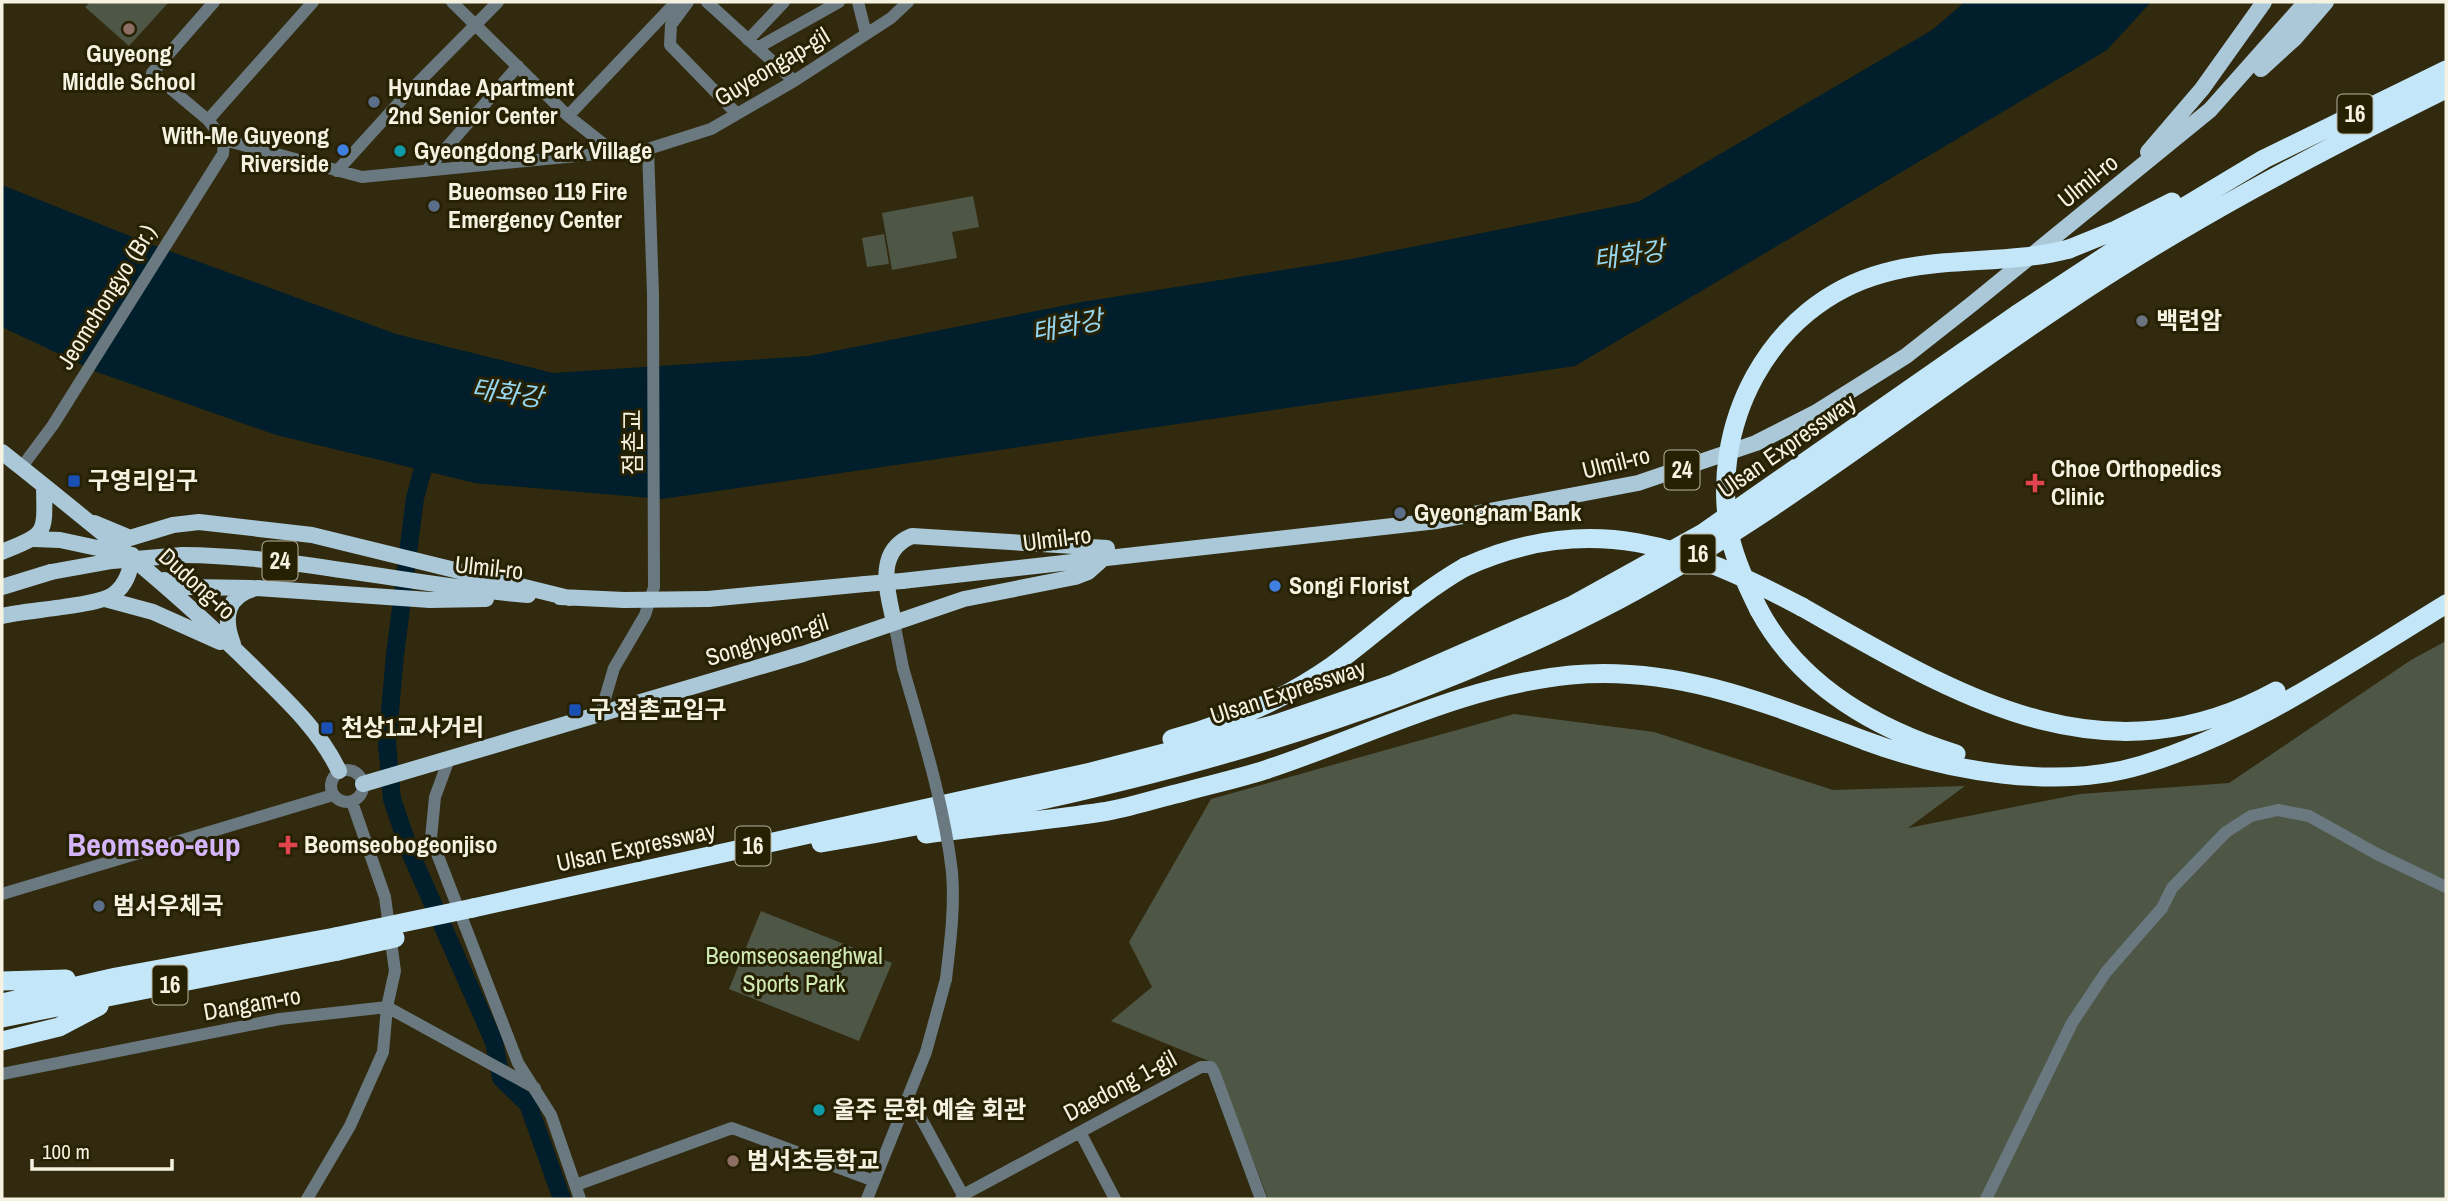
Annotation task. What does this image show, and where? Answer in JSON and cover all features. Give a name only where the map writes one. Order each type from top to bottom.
[{"type":"highway","name":"Ulsan Expressway","points":[[2,1003],[118,986],[474,914],[1217,741],[1324,709],[1393,684],[1571,606],[1703,533],[2079,272],[2264,159],[2446,70]]},
{"type":"highway","name":"Ulsan Expressway","points":[[474,914],[1117,782],[1293,735],[1460,674],[1559,630],[1743,527],[2061,306],[2160,241],[2274,176],[2446,89]]},
{"type":"highway","points":[[2189,748],[2137,760],[2053,767],[1990,762],[1924,744],[1863,715],[1809,675],[1777,641],[1759,610],[1731,541],[1727,468],[1742,398],[1779,339],[1829,296],[1883,273],[1928,264],[2037,257],[2069,249],[2116,230],[2251,161],[2264,159]]},
{"type":"highway","points":[[1032,784],[1050,771],[1206,729],[1264,707],[1329,667],[1423,593],[1465,567],[1509,549],[1562,539],[1608,537],[1634,540],[1706,560],[1802,607],[1977,701],[2063,726],[2131,731],[2179,726],[2257,701],[2446,592]]},
{"type":"highway","points":[[866,835],[899,838],[1106,811],[1262,771],[1484,692],[1565,675],[1597,673],[1671,678],[1734,691],[1895,750],[1987,772],[2057,775],[2099,773],[2139,766],[2189,748],[2254,718],[2446,604]]},
{"type":"highway","points":[[2,981],[118,986]]},
{"type":"highway","name":"Ulsan Expressway","points":[[2,1018],[118,986]]},
{"type":"highway","points":[[2,1041],[59,1027],[118,986]]},
{"type":"main road","points":[[2109,192],[2202,89],[2264,2]]},
{"type":"main road","name":"Ulmil-ro","points":[[431,593],[624,600],[708,599],[902,581],[1147,551],[1437,521],[1596,493],[1718,458],[1815,413],[1906,356],[2225,96],[2306,2]]},
{"type":"main road","points":[[2225,96],[2268,64],[2326,2]]},
{"type":"main road","name":"Dudong-ro","points":[[2,452],[94,523],[235,649],[304,718],[328,749],[339,772]]},
{"type":"main road","points":[[34,539],[44,527],[44,487]]},
{"type":"main road","points":[[94,523],[130,538],[184,523],[212,523],[312,535],[376,548],[569,598]]},
{"type":"main road","points":[[106,599],[121,587],[130,572],[137,547],[165,527]]},
{"type":"main road","points":[[894,622],[886,568],[887,557],[900,541],[912,536],[1147,551]]},
{"type":"main road","points":[[2,552],[34,539],[60,540],[135,558]]},
{"type":"main road","name":"24","points":[[2,587],[51,572],[111,561],[183,555],[253,557],[376,575],[431,593]]},
{"type":"main road","name":"Songhyeon-gil","points":[[601,712],[803,654],[964,599],[1074,577],[1088,572],[1106,556]]},
{"type":"main road","points":[[158,579],[188,587],[368,595],[431,593]]},
{"type":"main road","points":[[235,649],[226,624],[226,614],[240,595],[257,589]]},
{"type":"main road","points":[[2,616],[106,599],[153,612],[235,649]]},
{"type":"main road","points":[[369,782],[601,712]]},
{"type":"street","points":[[214,2],[152,73],[208,120],[224,140]]},
{"type":"street","points":[[208,120],[313,2]]},
{"type":"street","points":[[452,2],[568,116],[615,153]]},
{"type":"street","points":[[337,171],[406,95],[498,2]]},
{"type":"street","points":[[568,116],[676,2]]},
{"type":"street","points":[[688,2],[671,26],[670,44],[737,114]]},
{"type":"street","points":[[707,2],[794,81]]},
{"type":"street","points":[[752,44],[784,2]]},
{"type":"street","points":[[752,44],[839,2]]},
{"type":"street","points":[[858,2],[866,34]]},
{"type":"street","name":"Guyeongap-gil","points":[[224,140],[362,177],[648,149],[711,129],[794,81],[866,34],[908,2]]},
{"type":"street","points":[[426,171],[519,66]]},
{"type":"street","name":"Jeomchongyo (Br.)","points":[[22,468],[223,154],[224,140]]},
{"type":"street","name":"점촌교","points":[[601,712],[614,668],[645,615],[654,587],[653,319],[648,149]]},
{"type":"street","points":[[867,1199],[933,1031],[946,979],[952,925],[952,873],[932,767],[903,668],[894,622]]},
{"type":"street","points":[[449,759],[435,797],[431,838],[518,1063],[551,1115],[580,1199]]},
{"type":"street","points":[[355,771],[369,782],[361,795],[352,802],[342,802],[333,795],[331,785],[339,772],[355,771]]},
{"type":"street","points":[[2,894],[333,795]]},
{"type":"street","points":[[307,1199],[368,1089],[383,1052],[387,1007],[395,971],[385,897],[352,802]]},
{"type":"street","points":[[1986,1199],[2072,1023],[2106,972],[2162,908],[2172,887],[2226,832],[2251,816],[2278,810],[2309,816],[2377,854],[2446,887]]},
{"type":"street","points":[[387,1007],[514,1074],[535,1088]]},
{"type":"street","name":"Dangam-ro","points":[[2,1074],[280,1019],[387,1007]]},
{"type":"street","name":"Daedong 1-gil","points":[[963,1198],[1201,1067],[1211,1067],[1261,1199]]},
{"type":"street","points":[[909,1096],[963,1198]]},
{"type":"street","points":[[576,1185],[732,1128],[874,1181]]},
{"type":"street","points":[[1080,1132],[1115,1199]]},
{"type":"green space","name":"Guyeong Middle School","points":[[90,2],[169,2],[129,46],[85,7]]},
{"type":"green space","points":[[973,196],[979,227],[952,232],[957,258],[892,270],[882,213]]},
{"type":"green space","points":[[884,234],[889,264],[867,267],[862,238]]},
{"type":"green space","points":[[2446,641],[2446,1199],[1268,1199],[1216,1064],[1111,1021],[1152,987],[1129,942],[1211,799],[1514,714],[1654,732],[1833,790],[1965,786],[1908,828],[2080,794],[2229,783],[2411,660]]},
{"type":"green space","name":"Beomseosaenghwal Sports Park","points":[[761,911],[892,963],[859,1041],[729,989]]},
{"type":"water","name":"태화강","points":[[1965,2],[2151,2],[2107,50],[1575,366],[662,499],[475,483],[276,435],[97,372],[2,327],[2,185],[145,242],[396,334],[553,373],[809,356],[1082,302],[1346,260],[1638,202],[1932,30]]},
{"type":"waterway","points":[[429,447],[415,498],[395,655],[387,744],[392,799],[410,852],[494,1042],[501,1078],[528,1104],[562,1199]]},
{"type":"place","name":"Guyeong Middle School","points":[[129,29]]},
{"type":"place","name":"Hyundae Apartment 2nd Senior Center","points":[[374,102]]},
{"type":"place","name":"With-Me Guyeong Riverside","points":[[343,150]]},
{"type":"place","name":"Gyeongdong Park Village","points":[[400,151]]},
{"type":"place","name":"Bueomseo 119 Fire Emergency Center","points":[[434,206]]},
{"type":"place","name":"백련암","points":[[2142,321]]},
{"type":"place","name":"구영리입구","points":[[74,481]]},
{"type":"place","name":"Choe Orthopedics Clinic","points":[[2035,483]]},
{"type":"place","name":"Gyeongnam Bank","points":[[1400,513]]},
{"type":"place","name":"Songi Florist","points":[[1275,586]]},
{"type":"place","name":"구 점촌교입구","points":[[575,710]]},
{"type":"place","name":"천상1교사거리","points":[[327,728]]},
{"type":"place","name":"Beomseobogeonjiso","points":[[288,845]]},
{"type":"place","name":"범서우체국","points":[[99,906]]},
{"type":"place","name":"울주 문화 예술 회관","points":[[819,1110]]},
{"type":"place","name":"범서초등학교","points":[[733,1161]]},
{"type":"district","name":"Beomseo-eup","points":[[154,845]]}]
